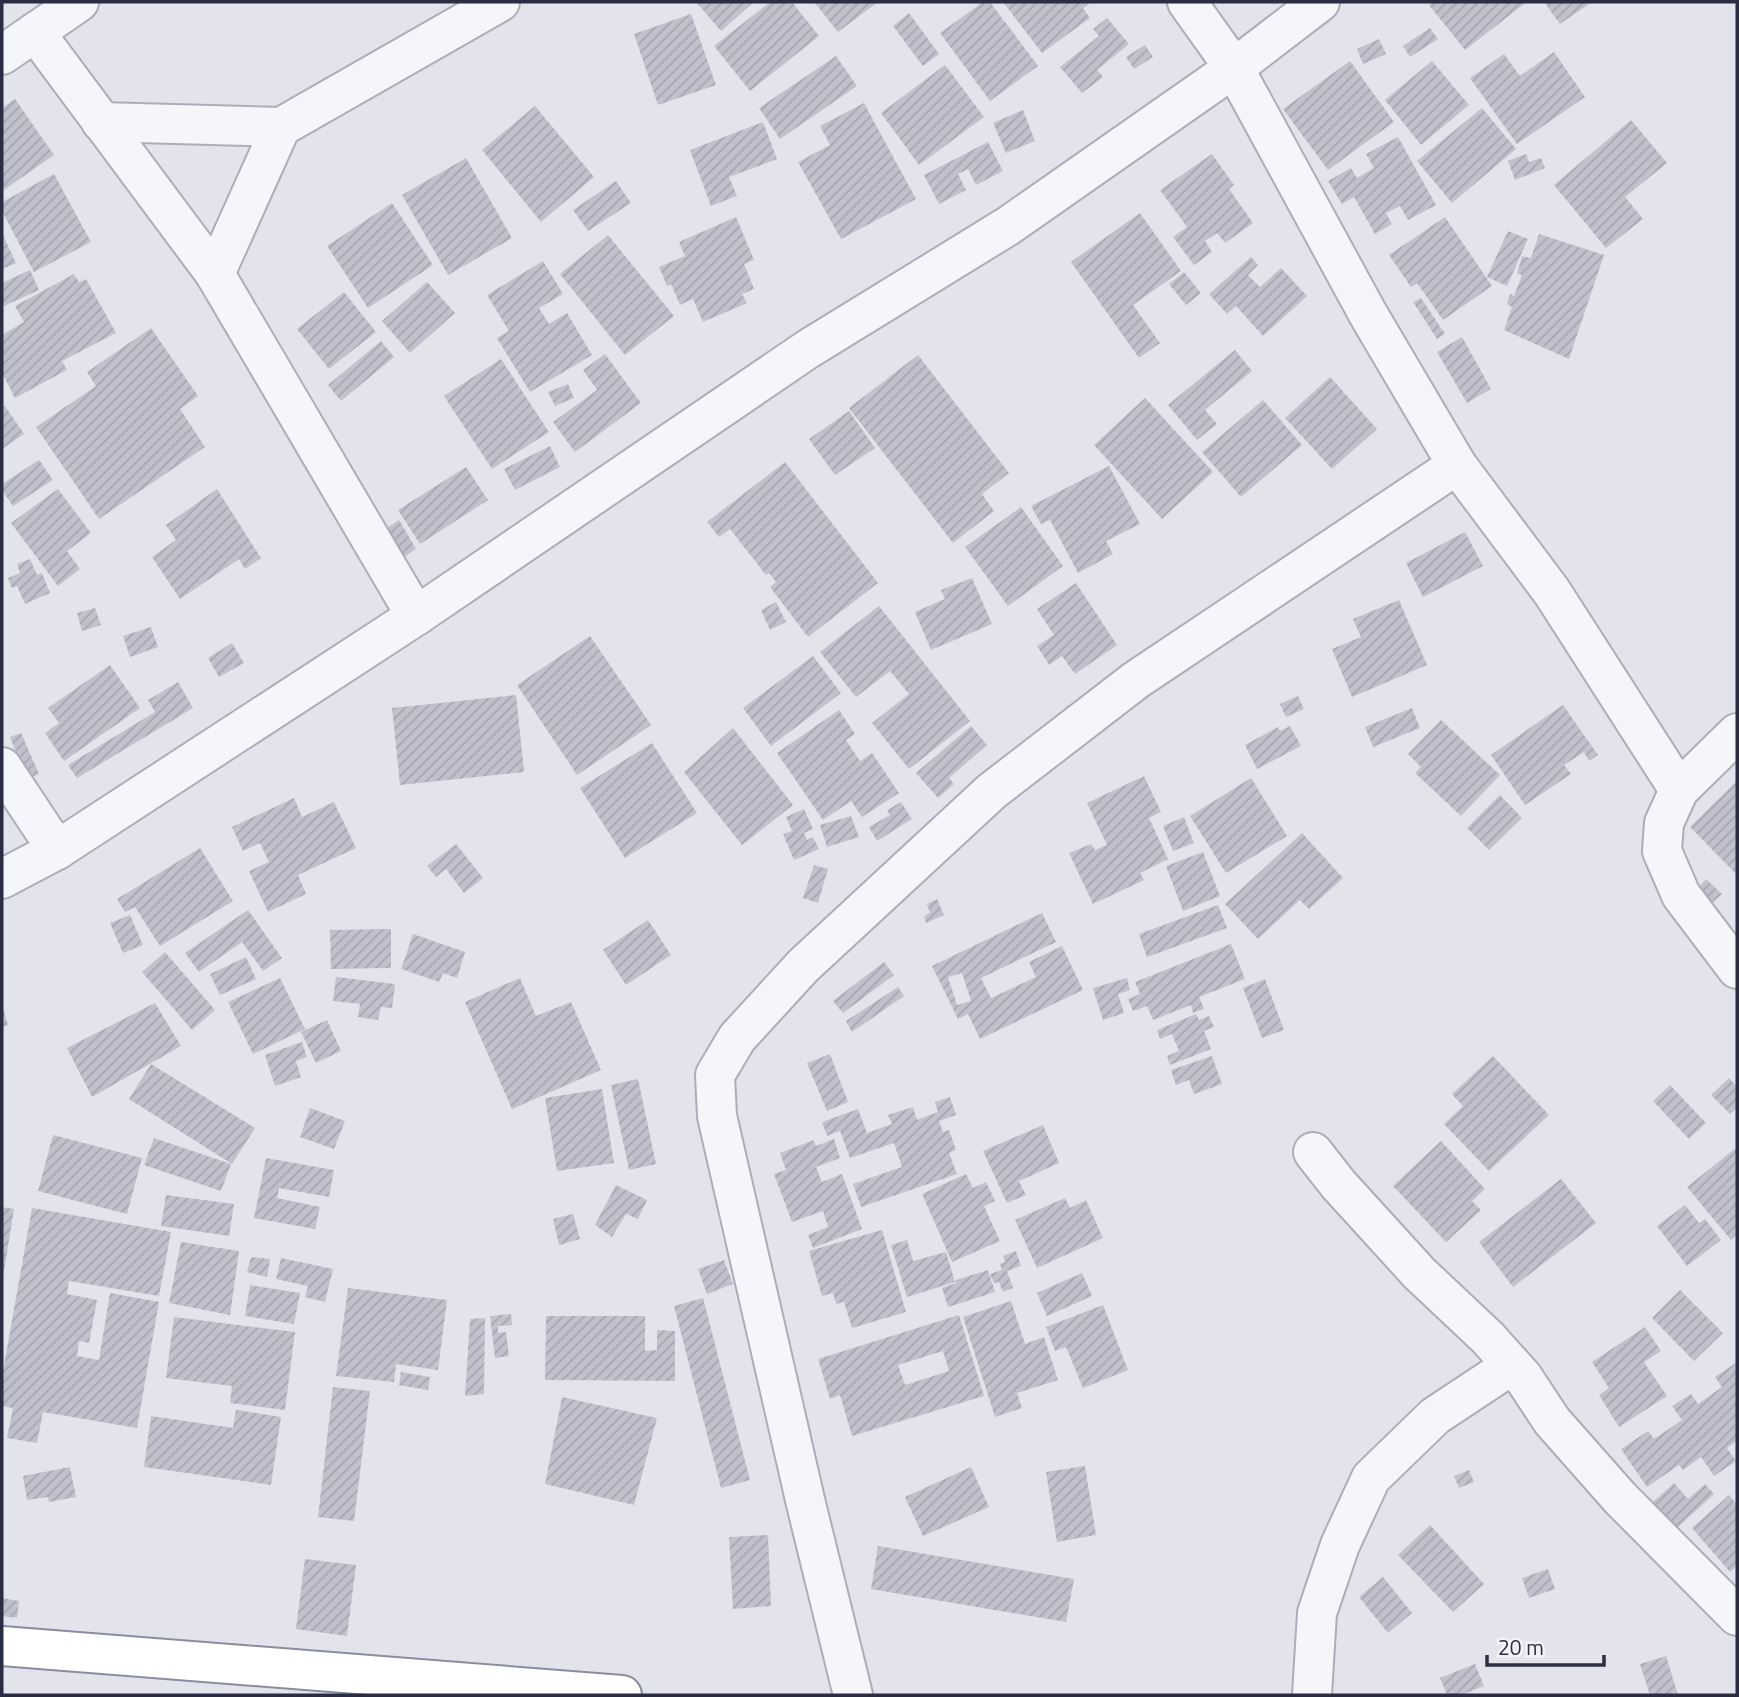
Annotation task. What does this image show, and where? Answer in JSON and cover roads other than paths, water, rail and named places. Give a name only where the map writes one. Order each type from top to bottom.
[{"type":"highway","points":[[2,1646],[622,1695]]},
{"type":"street","points":[[2,55],[79,2]]},
{"type":"street","points":[[101,122],[281,127],[500,2]]},
{"type":"street","points":[[1187,2],[1234,68],[1368,314],[1457,465],[1552,592],[1679,790]]},
{"type":"street","points":[[2,879],[57,850],[416,616],[808,349],[1008,226],[1234,68],[1320,2]]},
{"type":"street","points":[[35,32],[215,274],[416,616]]},
{"type":"street","points":[[215,274],[281,127]]},
{"type":"street","points":[[853,1695],[806,1504],[717,1115],[715,1074],[737,1038],[803,966],[992,791],[1136,680],[1457,465]]},
{"type":"street","points":[[1737,733],[1679,790],[1664,823],[1662,851],[1681,895],[1737,970]]},
{"type":"street","points":[[2,767],[57,850]]},
{"type":"street","points":[[1312,1152],[1419,1273],[1488,1338],[1523,1377],[1552,1421],[1619,1498],[1737,1616]]},
{"type":"street","points":[[1312,1695],[1317,1613],[1340,1545],[1371,1478],[1435,1416],[1512,1365]]}]
